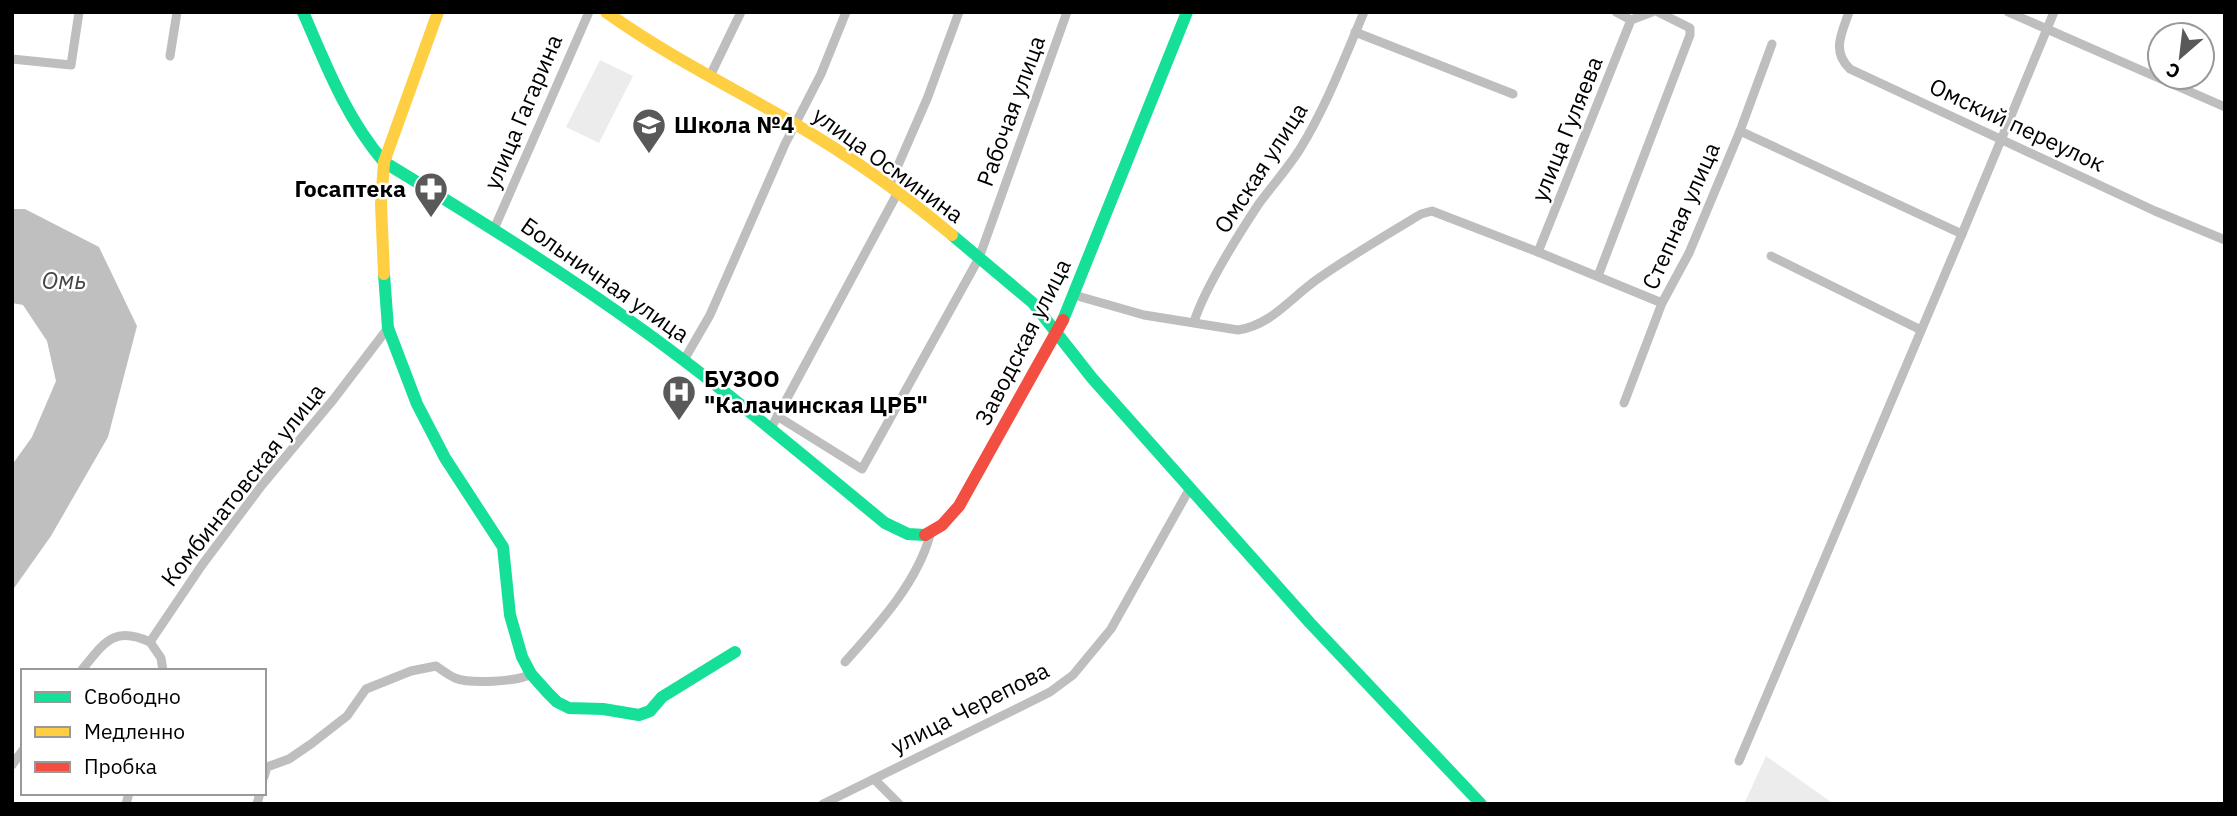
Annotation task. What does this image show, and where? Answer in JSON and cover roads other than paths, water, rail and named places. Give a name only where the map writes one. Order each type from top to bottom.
[{"type":"street","points":[[12,59],[71,65],[79,12]]},
{"type":"street","points":[[170,56],[177,12]]},
{"type":"street","points":[[303,12],[353,122],[384,162]]},
{"type":"street","points":[[438,12],[384,162],[381,204],[385,307],[388,328],[417,404],[445,458],[503,547],[506,590],[522,657],[531,674],[557,702],[569,708],[603,709],[639,715],[650,710],[662,697],[735,652]]},
{"type":"street","name":"улица Гагарина","points":[[494,229],[589,12]]},
{"type":"street","name":"улица Осминина","points":[[606,12],[645,40],[795,124],[893,189],[1033,303],[1092,379],[1310,622],[1481,804]]},
{"type":"street","points":[[710,76],[741,12]]},
{"type":"street","points":[[684,360],[710,315],[795,124],[810,98],[846,12]]},
{"type":"street","points":[[770,430],[893,189],[959,12]]},
{"type":"street","name":"Рабочая улица","points":[[777,416],[862,469],[979,258],[1067,12]]},
{"type":"street","name":"Заводская улица","points":[[845,662],[897,598],[920,563],[930,535],[939,530],[959,506],[1057,332],[1187,12]]},
{"type":"street","name":"Омская улица","points":[[1194,322],[1205,294],[1258,205],[1298,152],[1315,123],[1331,92],[1364,12]]},
{"type":"street","points":[[1598,276],[1690,36],[1690,28],[1685,24],[1655,12],[1631,20],[1616,12]]},
{"type":"street","name":"Омский переулок","points":[[1849,12],[1840,38],[1839,51],[1841,61],[1850,69],[2155,211],[2225,240]]},
{"type":"street","points":[[2008,12],[2225,107]]},
{"type":"street","points":[[1739,761],[2054,12]]},
{"type":"street","name":"улица Гуляева","points":[[1538,252],[1631,20]]},
{"type":"street","points":[[1355,32],[1513,94]]},
{"type":"street","name":"Степная улица","points":[[1624,403],[1662,303],[1689,253],[1740,131],[1772,44]]},
{"type":"street","points":[[1740,131],[1962,234]]},
{"type":"street","name":"Больничная улица","points":[[384,162],[494,229],[624,316],[684,360],[885,523],[900,533],[915,537],[930,535]]},
{"type":"street","points":[[1074,295],[1144,315],[1238,330],[1254,328],[1278,312],[1318,278],[1420,214],[1432,211],[1662,303]]},
{"type":"street","points":[[1771,256],[1921,330]]},
{"type":"street","name":"Комбинатовская улица","points":[[150,642],[202,565],[262,485],[333,400],[388,328]]},
{"type":"street","name":"улица Черепова","points":[[824,804],[1039,698],[1073,675],[1111,629],[1190,488]]},
{"type":"street","points":[[83,669],[114,636],[128,634],[150,642],[160,658],[163,669]]},
{"type":"street","points":[[266,770],[267,767],[289,759],[346,716],[366,689],[411,671],[436,666],[457,679],[493,681],[524,678],[531,674]]},
{"type":"street","name":"улица Черепова","points":[[874,779],[898,804]]},
{"type":"water","name":"Омь","points":[[12,209],[25,209],[99,247],[137,326],[108,437],[51,536],[12,591],[12,465],[32,437],[56,381],[47,341],[23,305],[12,303]]},
{"type":"place","name":"Школа №4","points":[[649,155]]},
{"type":"place","name":"Госаптека","points":[[431,219]]},
{"type":"place","name":"БУЗОО \"Калачинская ЦРБ\"","points":[[679,422]]}]
